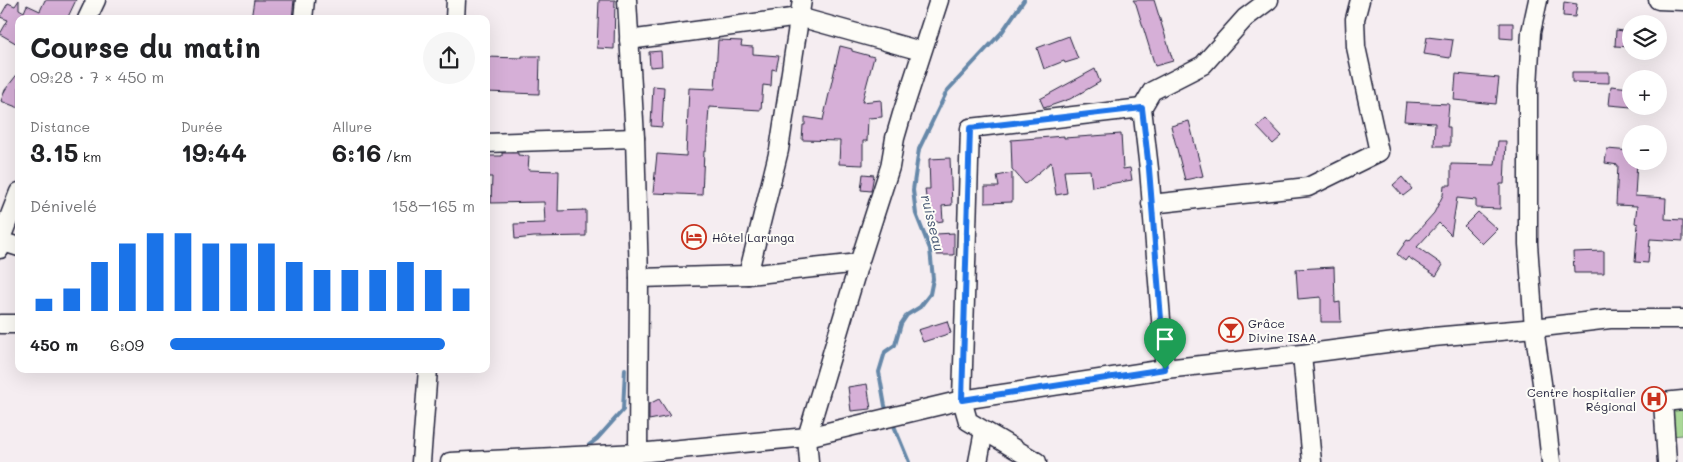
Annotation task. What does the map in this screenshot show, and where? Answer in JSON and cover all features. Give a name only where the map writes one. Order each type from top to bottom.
[{"type":"street","points":[[89,15],[96,0]]},
{"type":"street","points":[[303,15],[304,0]]},
{"type":"street","points":[[455,15],[456,0]]},
{"type":"street","points":[[628,0],[636,138],[639,278],[638,453]]},
{"type":"street","points":[[748,275],[778,150],[802,0]]},
{"type":"street","points":[[809,462],[807,437],[890,167],[894,138],[939,0]]},
{"type":"street","points":[[1165,369],[1142,108],[1152,91],[1203,65],[1245,18],[1269,0]]},
{"type":"street","points":[[1151,204],[1308,187],[1379,152],[1356,47],[1355,19],[1360,0]]},
{"type":"street","points":[[1538,0],[1531,32],[1528,87],[1528,244],[1534,328],[1551,462]]},
{"type":"street","points":[[1658,0],[1683,1]]},
{"type":"street","points":[[629,40],[798,17],[921,51]]},
{"type":"street","points":[[1037,462],[968,421],[962,400],[970,128],[1142,108]]},
{"type":"street","points":[[490,143],[636,138]]},
{"type":"street","points":[[0,249],[0,241],[15,202]]},
{"type":"street","points":[[0,241],[15,246]]},
{"type":"street","points":[[639,278],[748,275],[859,263]]},
{"type":"street","points":[[450,462],[562,460],[807,437],[962,400],[1165,369],[1433,337],[1610,319],[1683,319]]},
{"type":"street","points":[[0,324],[15,324]]},
{"type":"street","points":[[1302,354],[1312,462]]},
{"type":"street","points":[[421,462],[426,373]]},
{"type":"street","points":[[1667,462],[1663,402],[1683,400]]},
{"type":"street","points":[[978,462],[984,431]]},
{"type":"green space","points":[[1683,405],[1683,435],[1670,436],[1670,410]]},
{"type":"building","points":[[19,0],[19,9],[24,12],[27,5],[40,11],[45,0],[76,0],[69,15],[15,15],[15,43],[0,34],[8,20],[0,17],[8,3],[15,6]]},
{"type":"building","points":[[254,0],[294,0],[292,15],[252,15]]},
{"type":"building","points":[[599,0],[615,0],[614,49],[597,48]]},
{"type":"building","points":[[1133,0],[1154,0],[1173,61],[1155,66],[1136,4]]},
{"type":"building","points":[[1564,2],[1577,4],[1575,17],[1563,16]]},
{"type":"building","points":[[1500,23],[1513,23],[1513,39],[1500,38]]},
{"type":"building","points":[[1616,30],[1622,31],[1622,46],[1615,46]]},
{"type":"building","points":[[1069,36],[1078,59],[1065,63],[1064,61],[1044,69],[1037,48]]},
{"type":"building","points":[[1427,37],[1453,40],[1450,58],[1424,54]]},
{"type":"building","points":[[718,40],[742,41],[741,46],[753,47],[753,54],[779,56],[776,70],[772,69],[771,86],[763,85],[761,110],[709,107],[702,195],[653,193],[657,154],[686,156],[689,88],[715,89]]},
{"type":"building","points":[[840,46],[874,57],[862,102],[881,100],[882,117],[868,118],[867,141],[863,141],[863,165],[839,164],[840,141],[802,140],[805,117],[823,120]]},
{"type":"building","points":[[661,51],[662,66],[650,67],[649,52]]},
{"type":"building","points":[[522,56],[540,56],[539,94],[490,92],[490,57],[522,58]]},
{"type":"building","points":[[1095,69],[1100,82],[1070,99],[1044,108],[1040,99]]},
{"type":"building","points":[[1572,72],[1609,72],[1609,83],[1572,82]]},
{"type":"building","points":[[1456,74],[1499,78],[1496,104],[1454,100]]},
{"type":"building","points":[[15,77],[15,106],[1,101],[5,90]]},
{"type":"building","points":[[653,86],[664,87],[662,127],[651,126]]},
{"type":"building","points":[[1611,86],[1622,87],[1622,106],[1609,105]]},
{"type":"building","points":[[1406,102],[1449,104],[1447,127],[1450,127],[1450,146],[1434,146],[1435,123],[1404,121]]},
{"type":"building","points":[[1266,119],[1282,136],[1273,144],[1257,127]]},
{"type":"building","points":[[1189,121],[1203,176],[1185,180],[1171,126]]},
{"type":"building","points":[[1121,134],[1123,169],[1130,168],[1132,180],[1092,187],[1090,170],[1064,171],[1067,193],[1056,195],[1051,162],[1025,184],[1012,169],[1011,140]]},
{"type":"building","points":[[1498,141],[1506,141],[1504,184],[1500,184],[1500,209],[1476,208],[1476,200],[1457,198],[1451,235],[1439,223],[1417,247],[1443,265],[1436,276],[1408,257],[1405,261],[1397,254],[1407,240],[1409,241],[1434,213],[1443,195],[1444,185],[1451,185],[1451,164],[1495,165]]},
{"type":"building","points":[[1607,149],[1622,150],[1622,170],[1636,170],[1635,196],[1666,198],[1665,219],[1683,220],[1683,241],[1650,239],[1648,263],[1635,262],[1638,224],[1635,223],[1637,206],[1616,205],[1618,165],[1605,163]]},
{"type":"building","points":[[502,153],[518,153],[518,155],[529,156],[528,170],[559,171],[558,211],[586,210],[586,236],[515,239],[514,224],[545,223],[544,202],[491,203],[492,177],[490,177],[490,156],[502,156]]},
{"type":"building","points":[[950,158],[952,205],[942,206],[943,221],[929,223],[925,189],[930,189],[929,159]]},
{"type":"building","points":[[1012,173],[1012,202],[985,203],[985,187],[999,187],[997,176]]},
{"type":"building","points":[[863,174],[874,175],[871,191],[861,190]]},
{"type":"building","points":[[1402,177],[1412,189],[1403,196],[1393,185]]},
{"type":"building","points":[[1478,212],[1497,229],[1482,244],[1464,226]]},
{"type":"building","points":[[954,233],[954,255],[937,255],[936,234]]},
{"type":"building","points":[[1604,251],[1604,273],[1574,273],[1573,252]]},
{"type":"building","points":[[1334,267],[1335,303],[1340,302],[1341,322],[1321,322],[1321,297],[1298,299],[1296,269]]},
{"type":"building","points":[[947,321],[951,333],[923,342],[918,330]]},
{"type":"building","points":[[867,384],[871,409],[851,411],[848,387]]},
{"type":"building","points":[[659,399],[670,416],[649,420],[649,404]]},
{"type":"waterway","name":"ruisseau","points":[[888,412],[885,406],[879,372],[885,352],[895,345],[901,324],[907,315],[920,307],[930,294],[933,279],[930,249],[916,214],[913,190],[919,149],[947,91],[1002,32],[1024,0]]},
{"type":"waterway","name":"ruisseau","points":[[589,450],[589,445],[597,439],[623,410],[625,369]]},
{"type":"waterway","name":"ruisseau","points":[[892,421],[909,462]]},
{"type":"place","name":"Hôtel Larunga","points":[[694,237]]},
{"type":"place","name":"Grâce Divine ISAA","points":[[1231,330]]},
{"type":"place","name":"Centre hospitalier Régional","points":[[1654,399]]},
{"type":"route","points":[[1142,108],[1149,169],[1165,369],[962,400],[970,128],[1142,108]]}]
